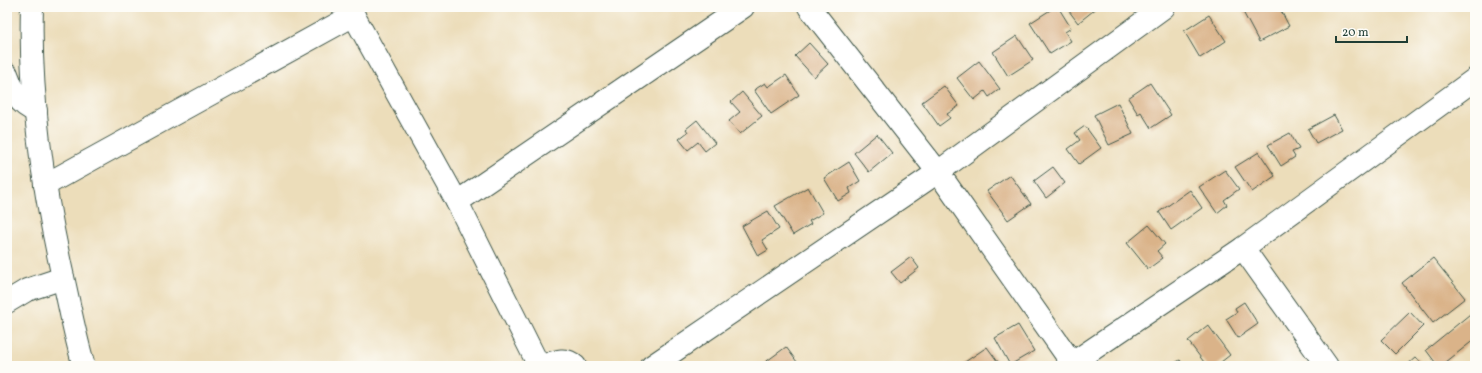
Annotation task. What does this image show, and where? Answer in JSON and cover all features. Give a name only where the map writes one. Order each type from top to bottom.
[{"type":"street","points":[[32,7],[31,51],[36,111],[45,185],[63,278],[84,366]]},
{"type":"street","points":[[456,202],[743,7]]},
{"type":"street","points":[[809,7],[938,172],[1070,365],[1243,248],[1475,79]]},
{"type":"street","points":[[652,366],[938,172],[1164,7]]},
{"type":"street","points":[[45,185],[352,11],[456,202],[539,366]]},
{"type":"street","points":[[7,74],[20,102],[25,107],[36,111]]},
{"type":"street","points":[[1243,248],[1327,366]]},
{"type":"street","points":[[7,302],[27,290],[63,278]]},
{"type":"street","points":[[543,366],[564,360],[569,361],[575,366]]},
{"type":"building","points":[[1055,7],[1058,7],[1071,28],[1065,32],[1071,41],[1050,54],[1030,23]]},
{"type":"building","points":[[1066,7],[1098,7],[1078,23]]},
{"type":"building","points":[[1252,7],[1279,7],[1289,26],[1259,42],[1243,12]]},
{"type":"building","points":[[1209,15],[1226,41],[1200,58],[1184,31]]},
{"type":"building","points":[[1017,36],[1033,60],[1008,76],[993,52]]},
{"type":"building","points":[[809,43],[828,64],[814,77],[795,56]]},
{"type":"building","points":[[979,61],[1000,89],[989,97],[985,91],[974,100],[957,78]]},
{"type":"building","points":[[786,75],[799,95],[771,114],[754,90],[765,83],[768,87]]},
{"type":"building","points":[[1150,83],[1171,115],[1151,128],[1141,112],[1138,114],[1128,98]]},
{"type":"building","points":[[944,86],[959,106],[947,114],[950,118],[939,126],[922,102]]},
{"type":"building","points":[[742,92],[762,116],[740,134],[729,121],[740,112],[731,102]]},
{"type":"building","points":[[1118,103],[1133,134],[1109,145],[1094,115]]},
{"type":"building","points":[[1334,115],[1342,129],[1316,143],[1308,129]]},
{"type":"building","points":[[697,120],[715,143],[705,151],[698,142],[688,150],[679,139],[688,132],[686,129]]},
{"type":"building","points":[[1085,126],[1101,148],[1079,164],[1068,149],[1080,140],[1075,133]]},
{"type":"building","points":[[1290,133],[1299,149],[1292,152],[1295,157],[1281,166],[1268,145]]},
{"type":"building","points":[[877,134],[892,153],[869,172],[854,153]]},
{"type":"building","points":[[1259,152],[1275,176],[1252,192],[1235,167]]},
{"type":"building","points":[[849,162],[860,181],[849,188],[851,193],[838,201],[824,178]]},
{"type":"building","points":[[1053,167],[1065,183],[1046,198],[1034,181]]},
{"type":"building","points":[[1225,170],[1239,189],[1224,200],[1227,205],[1217,213],[1199,187]]},
{"type":"building","points":[[1010,175],[1031,204],[1008,220],[987,191]]},
{"type":"building","points":[[808,187],[823,213],[809,221],[811,224],[793,235],[775,206]]},
{"type":"building","points":[[1190,190],[1202,208],[1171,230],[1159,212]]},
{"type":"building","points":[[768,211],[779,229],[762,240],[768,250],[758,256],[742,226]]},
{"type":"building","points":[[1149,225],[1165,244],[1157,251],[1163,258],[1148,269],[1127,243]]},
{"type":"building","points":[[911,257],[919,268],[900,283],[891,272]]},
{"type":"building","points":[[1433,258],[1465,298],[1433,323],[1402,283]]},
{"type":"building","points":[[1244,302],[1258,324],[1238,338],[1226,319],[1237,312],[1235,308]]},
{"type":"building","points":[[1475,310],[1475,339],[1441,366],[1438,366],[1426,350]]},
{"type":"building","points":[[1410,312],[1423,326],[1395,354],[1381,340]]},
{"type":"building","points":[[1018,325],[1034,351],[1010,365],[995,338]]},
{"type":"building","points":[[1208,325],[1230,355],[1216,366],[1207,366],[1188,341]]},
{"type":"building","points":[[786,347],[800,366],[760,366]]},
{"type":"building","points":[[987,347],[1001,366],[959,366]]},
{"type":"building","points":[[1416,357],[1424,366],[1406,366]]},
{"type":"building","points":[[1180,360],[1184,366],[1170,366]]}]
